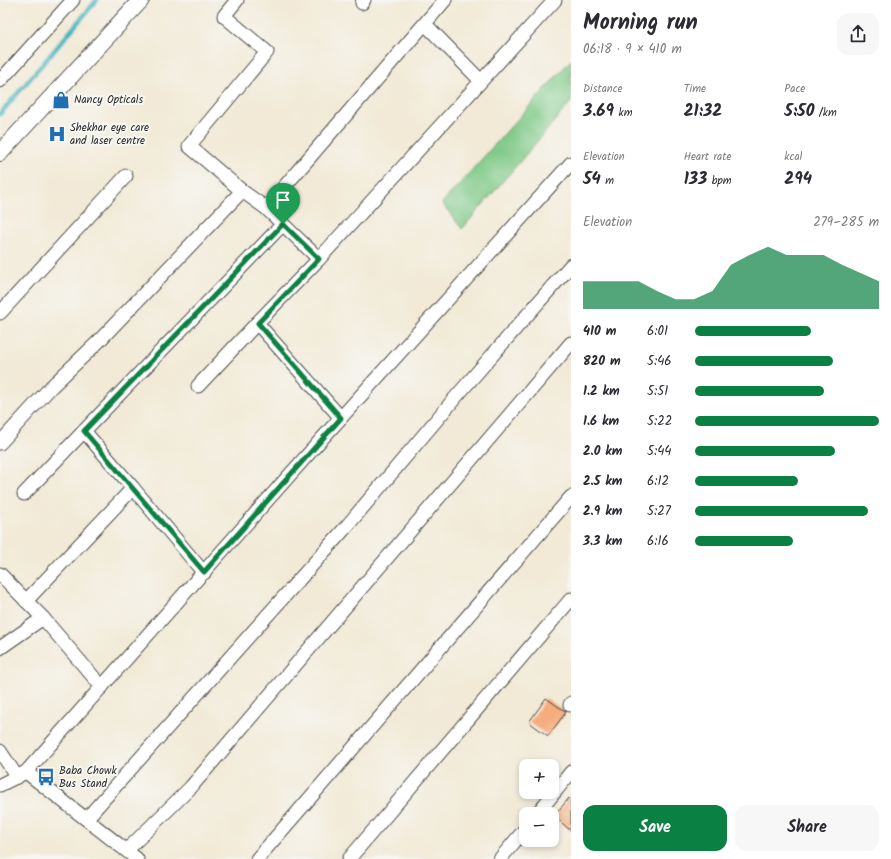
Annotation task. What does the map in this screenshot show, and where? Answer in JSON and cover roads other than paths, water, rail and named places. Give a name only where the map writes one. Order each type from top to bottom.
[{"type":"street","points":[[0,81],[74,0]]},
{"type":"street","points":[[0,153],[141,0]]},
{"type":"street","points":[[238,0],[224,16],[267,52],[189,146],[266,208],[319,259]]},
{"type":"street","points":[[266,208],[445,0]]},
{"type":"street","points":[[198,386],[319,259],[555,0]]},
{"type":"street","points":[[425,24],[481,81]]},
{"type":"street","points":[[0,785],[21,774],[102,687],[341,418],[571,163]]},
{"type":"street","points":[[0,313],[126,176]]},
{"type":"street","points":[[0,443],[51,387],[98,342],[242,190]]},
{"type":"street","points":[[24,494],[283,224]]},
{"type":"street","points":[[87,818],[347,526],[571,264]]},
{"type":"street","points":[[258,323],[341,418]]},
{"type":"street","points":[[127,850],[191,787],[571,343]]},
{"type":"street","points":[[84,431],[204,572]]},
{"type":"street","points":[[26,601],[133,488]]},
{"type":"street","points":[[257,859],[571,497]]},
{"type":"street","points":[[0,574],[44,618],[102,687]]},
{"type":"street","points":[[349,859],[571,599]]},
{"type":"street","points":[[0,648],[44,618]]},
{"type":"street","points":[[0,751],[21,774],[87,818],[137,859]]},
{"type":"street","points":[[543,807],[571,772]]},
{"type":"street","points":[[500,859],[519,836]]},
{"type":"waterway","points":[[0,114],[97,0]]},
{"type":"place","name":"Nancy Opticals","points":[[61,100]]},
{"type":"place","name":"Shekhar eye care and laser centre","points":[[57,134]]},
{"type":"place","name":"Baba Chowk Bus Stand","points":[[46,777]]}]
